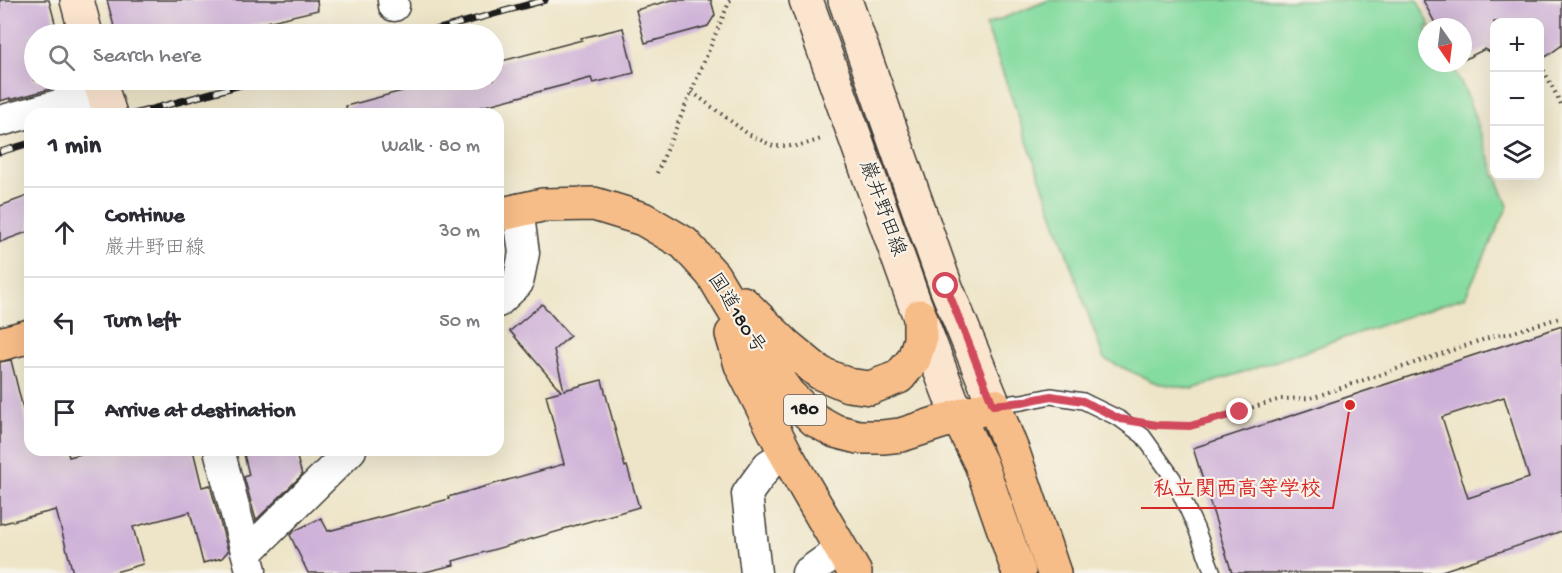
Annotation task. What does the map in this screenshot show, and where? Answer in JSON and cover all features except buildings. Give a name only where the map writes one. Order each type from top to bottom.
[{"type":"highway","name":"国道180号","points":[[508,212],[542,205],[594,204],[643,219],[684,243],[713,275],[761,356],[789,395],[815,420],[835,432],[858,437],[902,435],[993,405]]},
{"type":"highway","points":[[713,275],[787,346],[820,374],[848,385],[870,388],[899,377],[914,359],[920,340],[920,316]]},
{"type":"highway","points":[[713,275],[741,365],[786,454],[848,561]]},
{"type":"highway","points":[[0,344],[24,338]]},
{"type":"highway","points":[[993,405],[1014,455],[1054,573]]},
{"type":"highway","points":[[958,417],[981,464],[1019,573]]},
{"type":"main road","points":[[77,0],[83,24]]},
{"type":"main road","name":"巌井野田線","points":[[806,0],[958,417]]},
{"type":"main road","name":"巌井野田線","points":[[845,0],[946,286],[993,405]]},
{"type":"street","points":[[54,108],[104,96]]},
{"type":"street","points":[[0,121],[24,115]]},
{"type":"street","points":[[504,297],[518,283],[524,253],[508,212]]},
{"type":"street","points":[[756,573],[747,494],[768,465],[786,454]]},
{"type":"street","points":[[221,456],[250,563]]},
{"type":"street","points":[[250,563],[346,456]]},
{"type":"street","points":[[807,573],[848,561]]},
{"type":"lane","points":[[993,405],[1051,396],[1083,401],[1120,419],[1143,436],[1173,478],[1213,573]]},
{"type":"path","points":[[657,173],[730,0]]},
{"type":"path","points":[[1544,70],[1562,106]]},
{"type":"path","points":[[692,92],[748,134],[773,146],[800,146],[826,138]]},
{"type":"path","points":[[1120,419],[1157,425],[1190,426],[1281,399],[1311,398],[1497,335],[1562,318]]},
{"type":"green space","points":[[1049,0],[1417,0],[1426,18],[1418,18],[1418,72],[1455,72],[1465,90],[1490,159],[1490,180],[1498,180],[1508,206],[1465,297],[1193,389],[1156,383],[1104,359],[986,25]]},
{"type":"railway","points":[[457,24],[545,0]]},
{"type":"railway","points":[[156,108],[222,90]]},
{"type":"railway","points":[[0,152],[24,145]]},
{"type":"place","name":"私立関西高等学校","points":[[1350,405]]},
{"type":"route","points":[[946,286],[993,405],[1051,396],[1083,401],[1120,419],[1157,425],[1190,426],[1240,412]]}]
